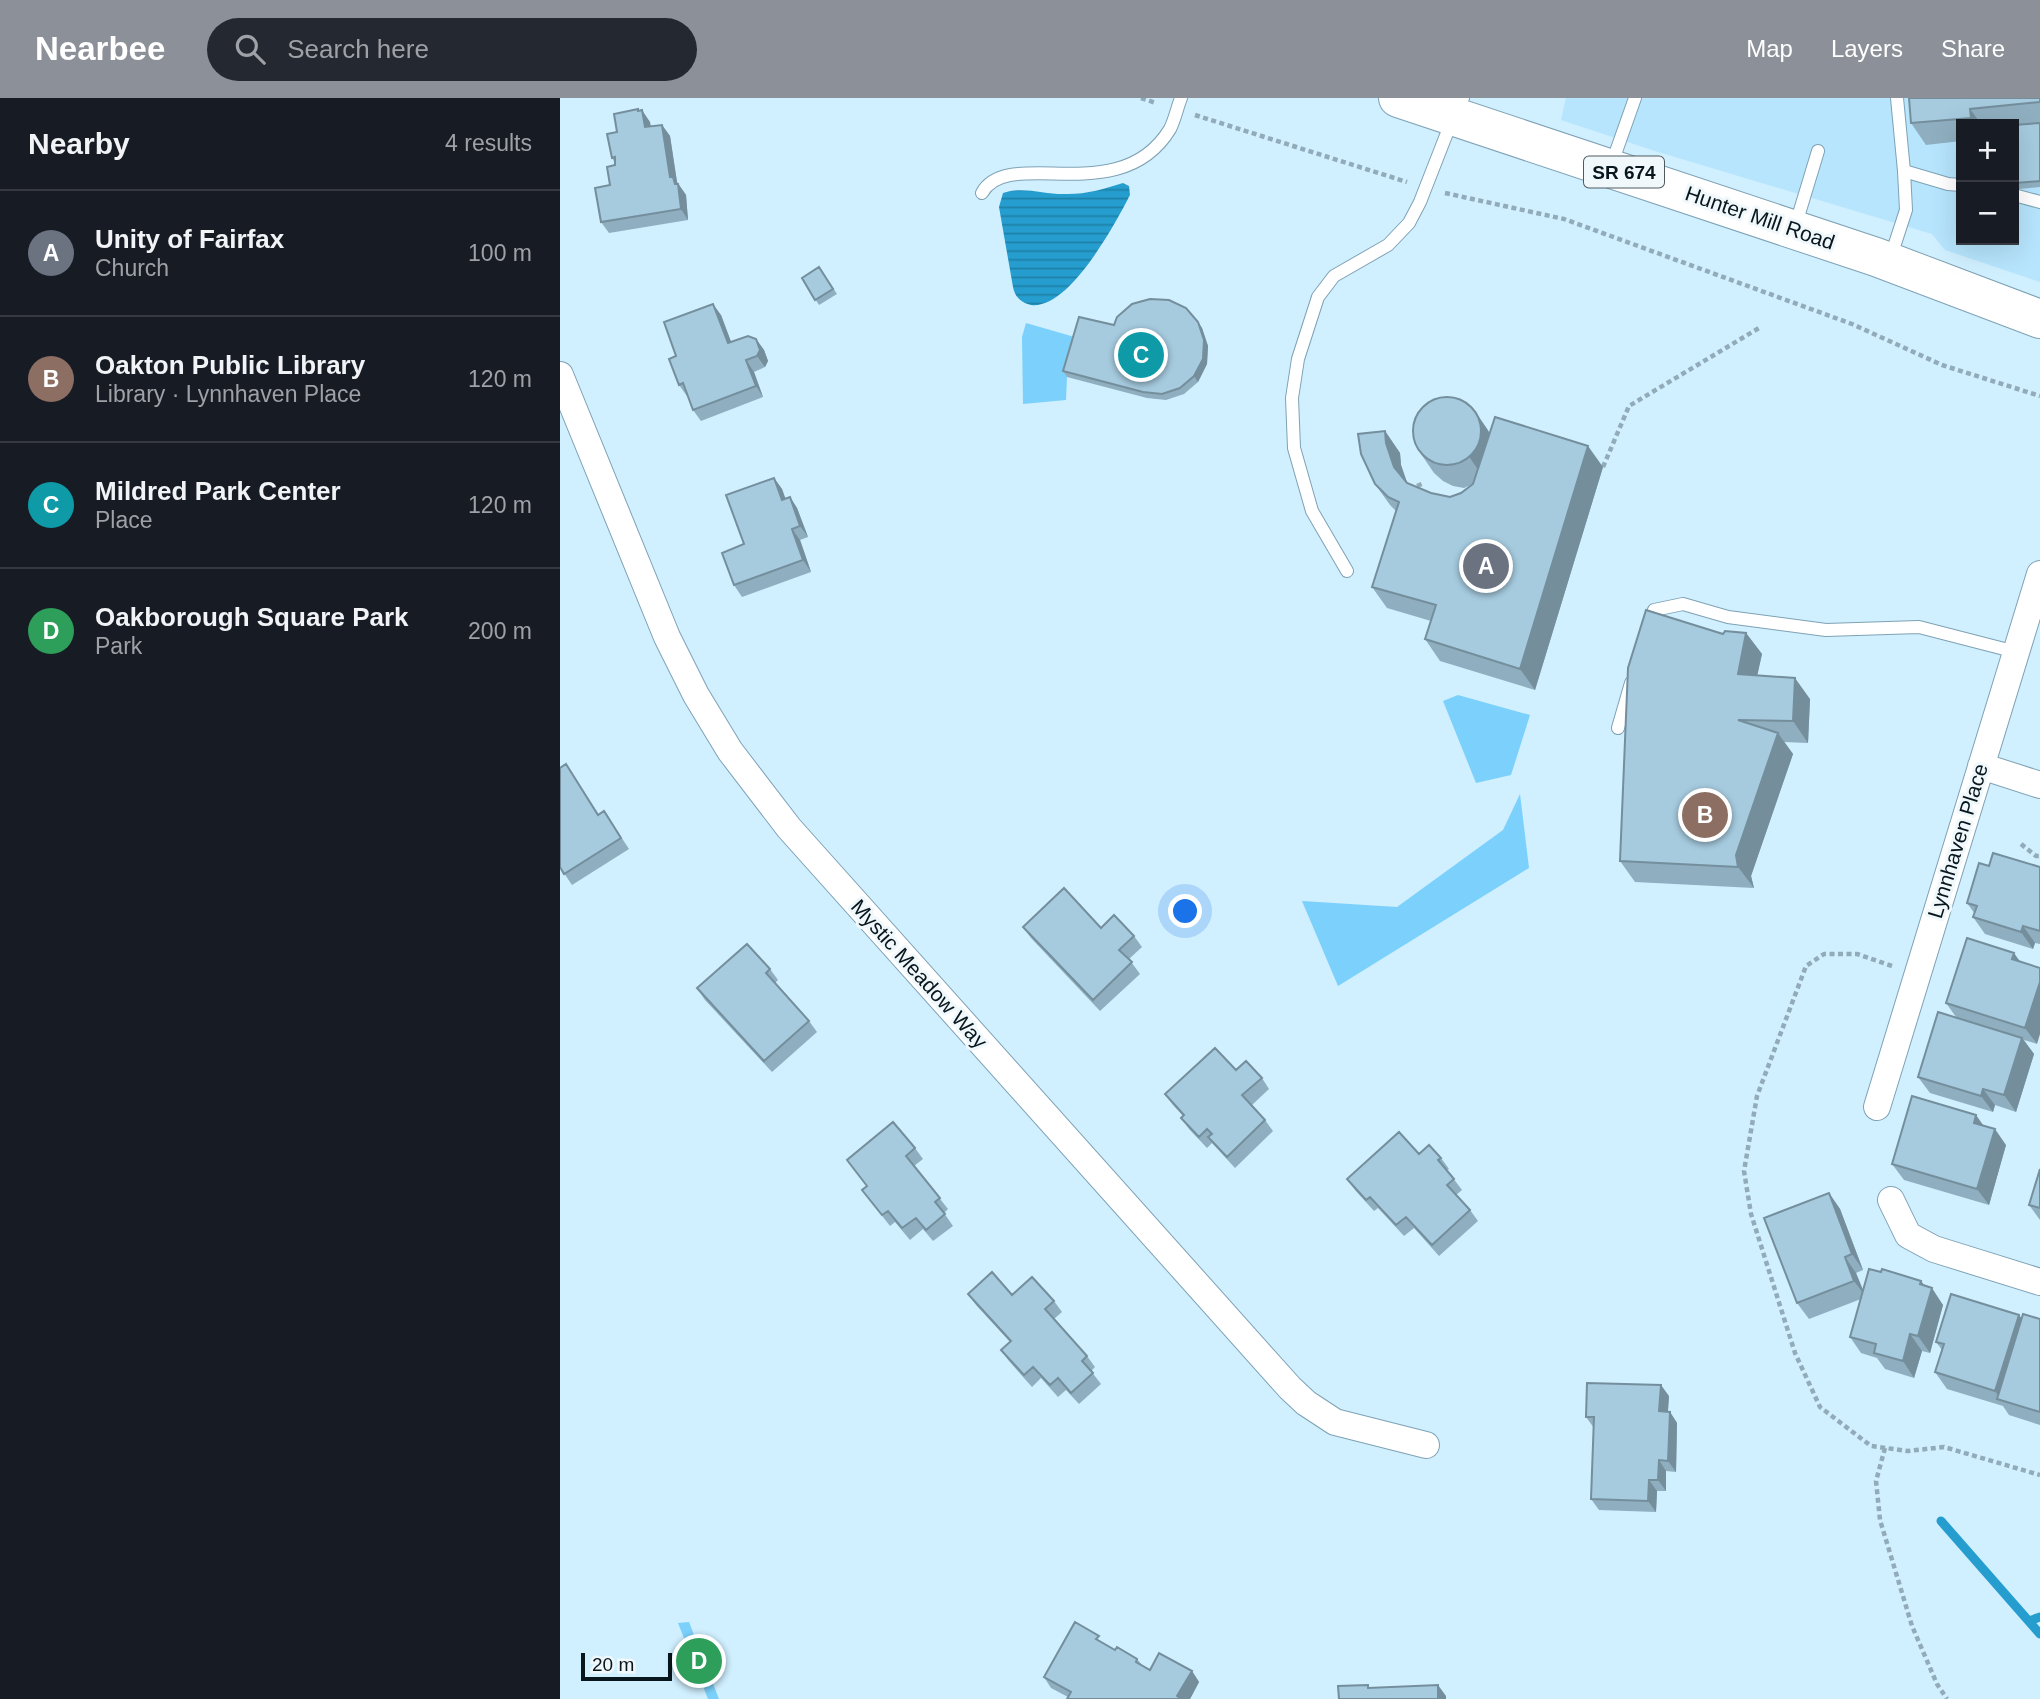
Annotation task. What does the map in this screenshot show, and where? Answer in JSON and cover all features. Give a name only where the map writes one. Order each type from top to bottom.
[{"type":"main road","name":"Hunter Mill Road","points":[[1398,98],[1456,104],[1610,168],[1889,262],[2040,319]]},
{"type":"street","name":"Mystic Meadow Way","points":[[560,375],[667,637],[696,695],[730,751],[789,828],[1306,1404],[1335,1422],[1426,1444]]},
{"type":"street","name":"Lynnhaven Place","points":[[1877,1107],[2040,574]]},
{"type":"street","points":[[1981,766],[2040,785]]},
{"type":"street","points":[[1891,1200],[1908,1235],[1934,1249],[2040,1282]]},
{"type":"lane","points":[[1610,168],[1635,98]]},
{"type":"lane","points":[[1889,262],[1906,210],[1897,98]]},
{"type":"lane","points":[[982,193],[992,181],[1002,176],[1017,173],[1086,175],[1124,167],[1141,160],[1169,130],[1179,104]]},
{"type":"lane","points":[[1347,571],[1312,511],[1294,449],[1292,398],[1298,359],[1318,297],[1334,276],[1388,245],[1409,223],[1420,202],[1456,104]]},
{"type":"lane","points":[[1794,230],[1818,150]]},
{"type":"lane","points":[[1904,170],[1956,185]]},
{"type":"lane","points":[[2019,196],[2040,202]]},
{"type":"lane","points":[[1643,639],[1654,610],[1683,604],[1728,617],[1826,630],[1919,627],[2016,652]]},
{"type":"lane","points":[[1618,728],[1636,664]]},
{"type":"path","points":[[1141,98],[1179,104],[1401,180]]},
{"type":"path","points":[[1451,195],[1564,219],[1852,324],[1942,365],[2040,396]]},
{"type":"path","points":[[1603,467],[1629,406],[1759,328]]},
{"type":"path","points":[[1417,486],[1424,483]]},
{"type":"path","points":[[2021,844],[2036,856],[2040,856]]},
{"type":"path","points":[[1894,967],[1857,954],[1824,954],[1806,966],[1757,1096],[1744,1171],[1751,1214],[1795,1353],[1820,1407],[1871,1446],[1908,1451],[1944,1447],[2040,1475]]},
{"type":"path","points":[[1885,1448],[1875,1481],[1880,1520],[1912,1626],[1937,1684],[1947,1699]]},
{"type":"shaded area","points":[[1566,98],[2040,98],[2040,282],[1945,250],[1932,234],[1561,120]]},
{"type":"shaded area","points":[[1123,183],[1129,186],[1130,195],[1102,244],[1075,280],[1046,303],[1031,305],[1019,299],[1013,287],[999,207],[1003,193],[1025,190],[1079,194]]},
{"type":"shaded area","points":[[1026,323],[1078,338],[1067,377],[1066,400],[1023,404],[1022,337]]},
{"type":"shaded area","points":[[1458,695],[1530,715],[1511,775],[1476,783],[1443,701]]},
{"type":"shaded area","points":[[1520,794],[1529,868],[1338,986],[1302,901],[1397,907],[1503,830]]},
{"type":"shaded area","points":[[689,1622],[719,1699],[708,1699],[678,1623]]},
{"type":"building","points":[[1909,98],[2040,98],[2040,102],[1970,109],[1971,118],[1911,123]]},
{"type":"building","points":[[642,110],[645,127],[662,125],[670,177],[678,184],[681,209],[601,222],[595,188],[610,185],[607,167],[615,165],[607,134],[617,132],[614,114]]},
{"type":"building","points":[[2040,123],[2040,181],[2019,183],[2019,125]]},
{"type":"building","points":[[819,267],[833,289],[815,300],[802,278]]},
{"type":"building","points":[[1150,299],[1169,300],[1186,308],[1198,322],[1204,340],[1203,359],[1194,376],[1180,388],[1162,394],[1143,392],[1063,371],[1079,317],[1114,325],[1117,317],[1132,304]]},
{"type":"building","points":[[713,304],[728,343],[748,336],[756,339],[760,350],[757,356],[746,360],[756,386],[693,410],[683,383],[679,385],[669,359],[676,356],[664,322]]},
{"type":"building","points":[[1447,397],[1460,400],[1471,407],[1478,418],[1481,431],[1478,444],[1471,455],[1460,462],[1447,465],[1434,462],[1423,455],[1416,444],[1413,431],[1416,418],[1423,407],[1434,400]]},
{"type":"building","points":[[1495,417],[1588,446],[1520,669],[1425,639],[1436,605],[1372,587],[1399,502],[1388,497],[1375,484],[1361,454],[1358,434],[1385,431],[1394,467],[1407,483],[1450,497],[1473,484]]},
{"type":"building","points":[[774,478],[782,500],[790,497],[800,526],[792,529],[803,560],[734,585],[722,553],[744,544],[726,495]]},
{"type":"building","points":[[1646,610],[1723,634],[1725,631],[1746,633],[1738,674],[1795,678],[1793,721],[1738,720],[1778,733],[1736,855],[1738,867],[1620,861],[1628,668]]},
{"type":"building","points":[[566,764],[598,815],[604,811],[621,838],[564,874],[560,867],[560,768]]},
{"type":"building","points":[[1993,853],[2040,867],[2040,931],[2023,926],[2021,932],[1973,917],[1977,906],[1967,903],[1979,863],[1989,866]]},
{"type":"building","points":[[1064,888],[1101,928],[1114,915],[1134,936],[1119,950],[1132,962],[1093,1000],[1023,927]]},
{"type":"building","points":[[1967,938],[2014,953],[2012,959],[2040,968],[2040,982],[2025,1028],[1946,1003]]},
{"type":"building","points":[[747,944],[770,969],[766,973],[809,1021],[764,1061],[697,988]]},
{"type":"building","points":[[1938,1012],[2022,1038],[2004,1095],[1983,1089],[1981,1096],[1918,1077]]},
{"type":"building","points":[[1215,1048],[1236,1070],[1246,1061],[1262,1078],[1242,1095],[1265,1120],[1227,1157],[1208,1137],[1212,1134],[1207,1129],[1199,1137],[1181,1118],[1184,1115],[1165,1094]]},
{"type":"building","points":[[1912,1096],[1976,1115],[1974,1123],[1995,1129],[1977,1189],[1892,1164]]},
{"type":"building","points":[[893,1122],[915,1148],[906,1156],[940,1198],[935,1202],[945,1214],[926,1230],[916,1218],[902,1228],[888,1211],[882,1215],[862,1190],[867,1186],[847,1160]]},
{"type":"building","points":[[1399,1132],[1419,1154],[1429,1145],[1441,1158],[1438,1160],[1454,1179],[1447,1185],[1470,1210],[1432,1245],[1406,1217],[1396,1225],[1370,1197],[1366,1200],[1347,1179]]},
{"type":"building","points":[[2040,1169],[2040,1208],[2029,1205]]},
{"type":"building","points":[[1829,1193],[1852,1254],[1845,1257],[1854,1281],[1797,1303],[1764,1218]]},
{"type":"building","points":[[1869,1269],[1881,1272],[1882,1269],[1921,1281],[1920,1284],[1932,1288],[1918,1336],[1910,1334],[1903,1361],[1874,1353],[1876,1344],[1850,1337]]},
{"type":"building","points":[[992,1272],[1012,1295],[1032,1277],[1054,1301],[1045,1309],[1087,1356],[1082,1361],[1093,1373],[1071,1393],[1058,1378],[1050,1385],[1033,1367],[1024,1375],[1001,1350],[1011,1341],[968,1294]]},
{"type":"building","points":[[1951,1294],[2019,1315],[1995,1391],[1935,1372],[1944,1344],[1936,1342]]},
{"type":"building","points":[[2023,1314],[2040,1319],[2040,1412],[1997,1399]]},
{"type":"building","points":[[1587,1383],[1661,1385],[1659,1411],[1670,1412],[1668,1461],[1659,1460],[1658,1480],[1649,1480],[1648,1501],[1591,1499],[1594,1417],[1586,1417]]},
{"type":"building","points":[[1075,1622],[1099,1636],[1096,1639],[1115,1650],[1117,1647],[1150,1670],[1159,1653],[1192,1671],[1177,1696],[1182,1699],[1067,1699],[1071,1692],[1044,1677]]},
{"type":"building","points":[[1368,1685],[1368,1688],[1438,1685],[1438,1699],[1339,1699],[1338,1686]]},
{"type":"waterway","points":[[1941,1521],[2040,1634]]},
{"type":"waterway","points":[[2029,1621],[2040,1617]]},
{"type":"place","name":"Mildred Park Center","points":[[1141,355]]},
{"type":"place","name":"Unity of Fairfax","points":[[1486,566]]},
{"type":"place","name":"Oakton Public Library","points":[[1705,815]]},
{"type":"place","name":"Oakborough Square Park","points":[[699,1661]]}]
